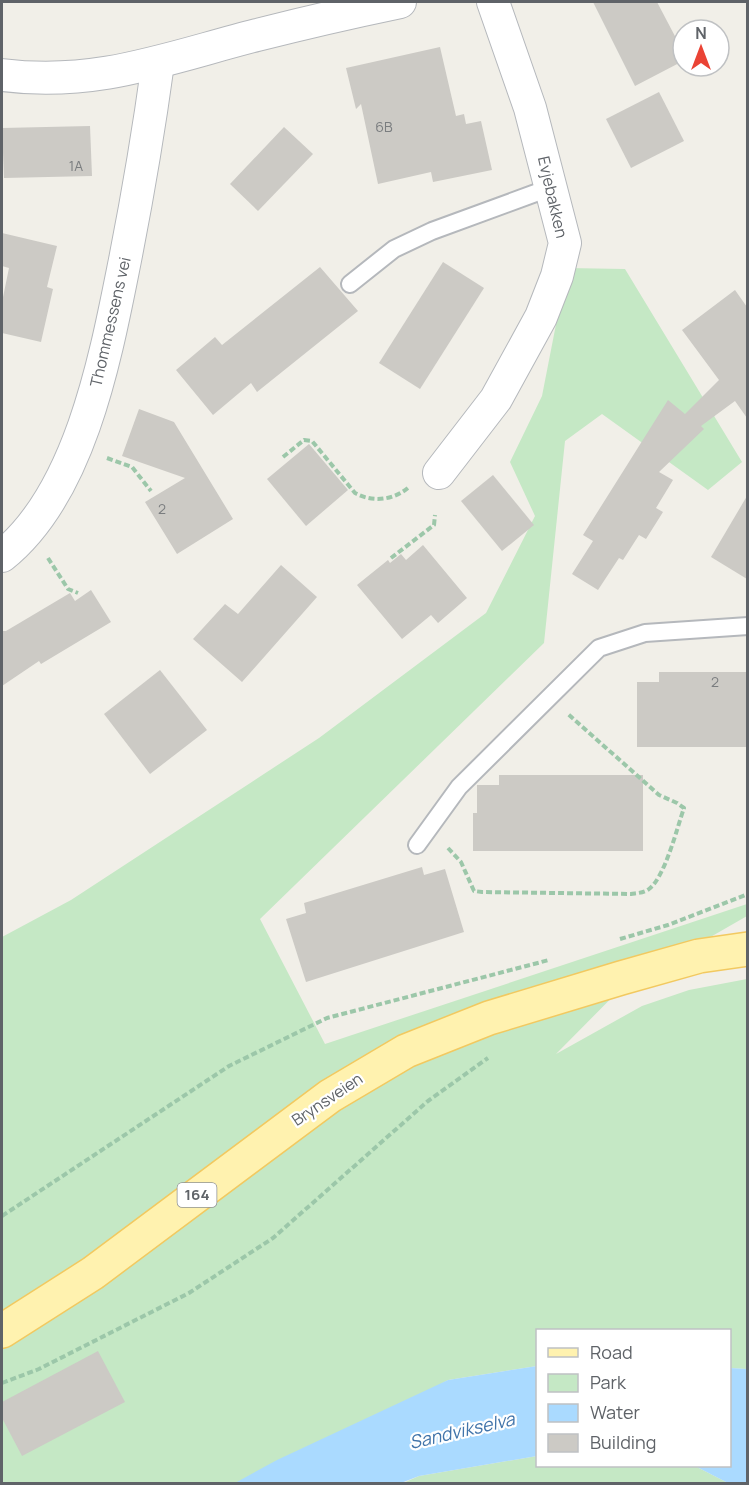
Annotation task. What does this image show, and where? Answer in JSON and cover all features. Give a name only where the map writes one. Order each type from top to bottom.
[{"type":"main road","name":"Brynsveien","points":[[699,956],[747,934]]},
{"type":"main road","name":"Brynsveien","points":[[2,1331],[93,1273],[276,1135],[348,1083],[377,1066],[420,1045],[489,1018],[699,956],[747,949]]},
{"type":"street","points":[[2,75],[41,80],[95,76],[158,63],[257,35],[400,2]]},
{"type":"street","name":"Evjebakken","points":[[439,473],[496,399],[541,316],[557,276],[565,243],[530,108],[493,2]]},
{"type":"street","name":"Thommessens vei","points":[[2,556],[50,502],[75,448],[101,369],[145,159],[158,63]]},
{"type":"lane","points":[[350,284],[394,249],[432,231],[552,187]]},
{"type":"lane","points":[[417,845],[459,787],[598,648],[645,633],[747,626]]},
{"type":"path","points":[[283,457],[304,440],[312,441],[355,493],[371,499],[400,495],[412,484],[439,473]]},
{"type":"path","points":[[102,456],[132,467],[151,491]]},
{"type":"path","points":[[391,558],[434,525],[435,515]]},
{"type":"path","points":[[46,554],[68,589],[78,593]]},
{"type":"path","points":[[429,828],[461,862],[474,891],[631,894],[642,892],[653,886],[663,867],[684,808],[677,802],[659,795],[549,697]]},
{"type":"path","points":[[611,942],[668,925],[747,894]]},
{"type":"path","points":[[2,1216],[229,1066],[327,1018],[553,959]]},
{"type":"path","points":[[2,1383],[39,1370],[189,1293],[273,1238],[428,1101],[492,1055]]},
{"type":"green space","points":[[567,268],[625,269],[742,462],[708,490],[602,414],[565,441],[544,643],[260,919],[325,1044],[747,904],[747,916],[707,939],[657,952],[556,1054],[642,1006],[689,990],[747,979],[747,1369],[731,1368],[731,1329],[536,1329],[536,1366],[448,1380],[264,1483],[2,1484],[2,937],[71,900],[319,738],[486,613],[535,516],[510,462],[542,396]]},
{"type":"green space","points":[[536,1456],[536,1467],[697,1467],[728,1483],[401,1484],[419,1476]]},
{"type":"water","name":"Sandvikselva","points":[[536,1366],[536,1456],[419,1476],[401,1483],[235,1483],[277,1460],[448,1380]]},
{"type":"water","points":[[731,1368],[747,1369],[747,1483],[728,1483],[697,1467],[731,1467]]},
{"type":"building","points":[[593,2],[657,2],[671,29],[671,67],[635,86]]},
{"type":"building","points":[[440,47],[456,116],[464,114],[466,124],[481,121],[492,170],[433,182],[431,172],[378,184],[361,104],[356,109],[346,68]]},
{"type":"building","points":[[659,92],[684,141],[631,168],[606,119]]},
{"type":"building","points":[[90,126],[92,176],[4,178],[2,128]]},
{"type":"building","points":[[284,127],[313,154],[258,211],[230,184]]},
{"type":"building","points":[[2,233],[57,246],[47,287],[53,289],[41,342],[2,333],[2,302],[9,268],[2,266]]},
{"type":"building","points":[[443,262],[484,288],[420,389],[379,363]]},
{"type":"building","points":[[320,267],[358,311],[257,392],[251,383],[213,415],[176,370],[215,337],[222,345]]},
{"type":"building","points":[[735,290],[747,307],[747,418],[735,401],[701,426],[704,429],[659,472],[673,480],[656,508],[663,512],[646,539],[639,535],[623,560],[619,558],[598,590],[572,574],[593,541],[583,535],[668,400],[685,414],[719,380],[682,330]]},
{"type":"building","points":[[139,409],[174,422],[233,519],[177,554],[145,502],[185,478],[122,456]]},
{"type":"building","points":[[309,444],[348,490],[306,526],[267,479]]},
{"type":"building","points":[[493,475],[534,525],[502,551],[461,501]]},
{"type":"building","points":[[747,496],[747,579],[711,557]]},
{"type":"building","points":[[423,545],[467,598],[438,623],[431,615],[402,639],[357,585],[388,560],[390,563],[401,554],[406,560]]},
{"type":"building","points":[[281,565],[317,597],[242,682],[193,639],[225,604],[238,614]]},
{"type":"building","points":[[91,590],[111,622],[41,664],[39,661],[2,686],[2,631],[6,631],[70,593],[75,601]]},
{"type":"building","points":[[160,670],[207,730],[150,774],[104,714]]},
{"type":"building","points":[[659,672],[747,672],[747,747],[637,747],[637,682],[659,682]]},
{"type":"building","points":[[499,775],[643,775],[643,851],[473,851],[473,813],[477,813],[477,785],[499,785]]},
{"type":"building","points":[[422,867],[424,875],[445,869],[464,932],[306,982],[286,919],[306,913],[304,903]]},
{"type":"building","points":[[98,1351],[125,1402],[22,1456],[2,1418],[2,1402]]}]
